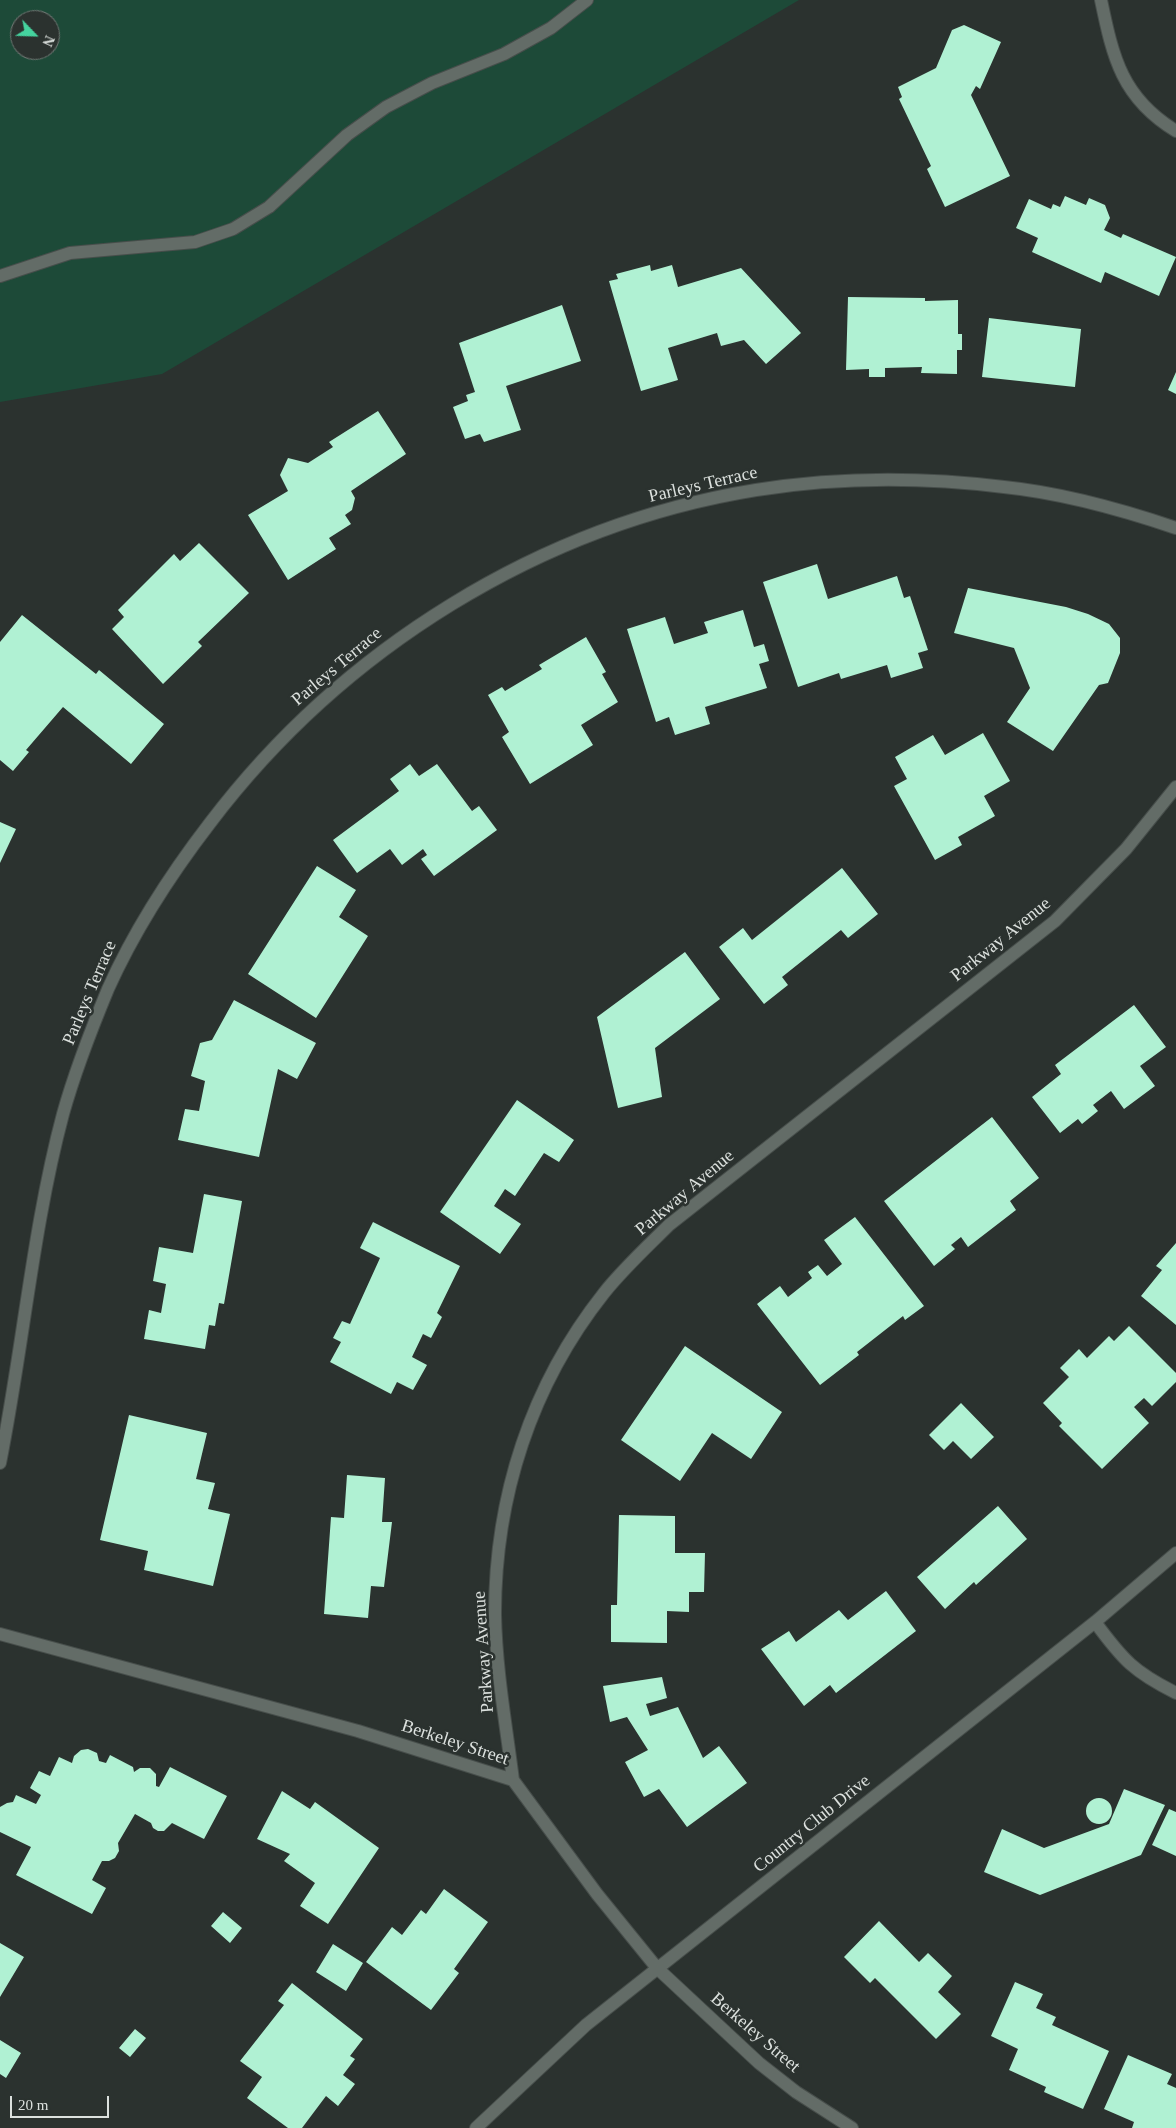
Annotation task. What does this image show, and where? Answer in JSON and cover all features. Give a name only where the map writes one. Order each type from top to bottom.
[{"type":"street","points":[[0,276],[70,253],[195,242],[233,229],[269,207],[346,135],[386,107],[432,83],[504,54],[551,28],[587,0]]},
{"type":"street","points":[[1101,0],[1110,44],[1123,78],[1143,106],[1176,132]]},
{"type":"street","name":"Parleys Terrace","points":[[0,1463],[46,1190],[63,1114],[86,1044],[114,977],[142,920],[186,854],[232,793],[285,733],[344,682],[403,635],[465,595],[527,562],[590,536],[654,513],[704,500],[758,490],[852,481],[953,482],[1007,487],[1070,498],[1132,513],[1176,528]]},
{"type":"street","name":"Parkway Avenue","points":[[512,1780],[495,1615],[497,1558],[504,1511],[518,1451],[553,1370],[576,1332],[610,1286],[635,1258],[670,1226],[1055,921],[1126,850],[1176,787]]},
{"type":"street","name":"Country Club Drive","points":[[476,2128],[586,2025],[1095,1622],[1176,1553]]},
{"type":"street","points":[[1095,1622],[1118,1654],[1131,1666],[1147,1678],[1176,1693]]},
{"type":"street","name":"Berkeley Street","points":[[0,1634],[358,1730],[512,1780],[597,1894],[657,1968],[759,2063],[796,2092],[852,2128]]},
{"type":"green space","points":[[0,0],[799,0],[162,374],[0,402]]},
{"type":"building","points":[[964,25],[1001,42],[980,89],[976,86],[971,95],[1010,176],[945,207],[927,169],[931,166],[899,99],[902,97],[898,87],[936,68],[952,30]]},
{"type":"building","points":[[1065,196],[1086,205],[1089,198],[1105,205],[1110,218],[1104,230],[1121,238],[1123,234],[1176,257],[1159,296],[1105,272],[1101,283],[1032,252],[1038,238],[1016,228],[1029,199],[1051,209],[1053,204],[1060,207]]},
{"type":"building","points":[[650,265],[651,271],[672,265],[678,287],[741,268],[801,333],[766,364],[744,340],[721,346],[717,333],[668,348],[678,380],[641,391],[609,281],[618,279],[616,274]]},
{"type":"building","points":[[848,297],[925,298],[925,301],[958,300],[958,334],[962,334],[962,350],[957,350],[957,374],[921,373],[922,367],[885,368],[885,377],[869,377],[869,369],[846,370]]},
{"type":"building","points":[[562,305],[581,361],[506,386],[521,430],[484,442],[480,434],[465,439],[453,407],[468,401],[466,395],[475,392],[459,343]]},
{"type":"building","points":[[989,318],[1081,329],[1075,387],[982,377]]},
{"type":"building","points":[[1176,372],[1176,394],[1168,390]]},
{"type":"building","points":[[378,411],[406,454],[351,491],[355,498],[352,510],[345,515],[351,524],[329,538],[336,549],[288,580],[248,515],[288,491],[280,475],[288,458],[308,463],[333,447],[329,442]]},
{"type":"building","points":[[199,543],[249,593],[198,642],[202,646],[163,684],[112,629],[124,617],[118,610],[174,554],[180,561]]},
{"type":"building","points":[[817,564],[828,599],[897,576],[904,598],[910,596],[928,650],[918,653],[923,668],[891,678],[887,665],[841,679],[839,673],[798,687],[763,582]]},
{"type":"building","points":[[968,588],[1066,607],[1088,614],[1109,624],[1120,638],[1120,653],[1108,683],[1099,685],[1053,751],[1007,722],[1030,688],[1014,648],[954,633]]},
{"type":"building","points":[[743,610],[754,647],[764,644],[769,661],[759,664],[767,688],[705,707],[710,724],[675,735],[669,717],[656,722],[627,629],[665,617],[674,644],[708,633],[704,622]]},
{"type":"building","points":[[22,615],[96,674],[99,670],[164,724],[131,764],[63,707],[26,750],[29,752],[13,771],[0,760],[0,642]]},
{"type":"building","points":[[586,637],[606,672],[602,674],[618,702],[581,725],[593,745],[530,784],[502,737],[509,732],[488,695],[502,687],[505,691],[542,669],[539,665]]},
{"type":"building","points":[[983,733],[1010,781],[984,796],[995,816],[958,837],[962,845],[935,860],[894,786],[907,779],[895,757],[933,735],[945,755]]},
{"type":"building","points":[[410,764],[419,776],[437,764],[472,811],[479,806],[497,830],[434,876],[421,859],[427,855],[423,849],[402,865],[390,849],[357,873],[333,840],[399,791],[390,779]]},
{"type":"building","points":[[0,822],[16,829],[0,863]]},
{"type":"building","points":[[317,866],[356,890],[339,917],[368,936],[316,1018],[248,974]]},
{"type":"building","points":[[842,868],[878,914],[848,938],[841,930],[782,977],[788,985],[764,1004],[719,947],[743,928],[752,940]]},
{"type":"building","points":[[685,952],[720,999],[655,1048],[662,1097],[618,1108],[597,1017]]},
{"type":"building","points":[[234,1000],[316,1043],[297,1079],[278,1069],[259,1157],[178,1140],[185,1109],[199,1111],[205,1081],[191,1076],[200,1043],[212,1040]]},
{"type":"building","points":[[1134,1005],[1166,1047],[1140,1066],[1155,1086],[1124,1109],[1111,1091],[1093,1105],[1098,1111],[1082,1124],[1078,1119],[1060,1133],[1032,1097],[1061,1074],[1055,1065]]},
{"type":"building","points":[[517,1100],[574,1140],[559,1162],[544,1153],[515,1196],[505,1189],[494,1206],[521,1224],[500,1254],[440,1212]]},
{"type":"building","points":[[992,1117],[1039,1178],[1010,1201],[1016,1210],[968,1247],[961,1237],[951,1245],[955,1249],[934,1266],[884,1201]]},
{"type":"building","points":[[204,1194],[242,1201],[224,1304],[219,1303],[215,1326],[209,1325],[205,1349],[144,1339],[149,1310],[161,1313],[166,1284],[153,1281],[159,1247],[193,1253]]},
{"type":"building","points":[[855,1217],[924,1306],[905,1320],[903,1316],[857,1352],[859,1355],[820,1385],[757,1304],[780,1286],[788,1297],[812,1278],[808,1272],[818,1265],[827,1276],[842,1264],[824,1240]]},
{"type":"building","points":[[373,1222],[460,1266],[437,1313],[442,1317],[431,1338],[423,1334],[412,1357],[427,1365],[413,1390],[397,1382],[391,1394],[330,1362],[341,1342],[333,1338],[342,1321],[350,1324],[380,1258],[360,1248]]},
{"type":"building","points":[[1176,1243],[1176,1325],[1141,1296],[1162,1270],[1156,1266]]},
{"type":"building","points":[[1129,1326],[1176,1373],[1176,1382],[1152,1406],[1144,1398],[1134,1407],[1149,1423],[1102,1469],[1059,1426],[1062,1423],[1043,1403],[1069,1377],[1060,1368],[1079,1349],[1087,1358],[1109,1336],[1114,1341]]},
{"type":"building","points":[[685,1346],[782,1412],[751,1459],[712,1433],[680,1481],[621,1440]]},
{"type":"building","points":[[961,1403],[994,1437],[971,1459],[953,1441],[944,1450],[929,1435]]},
{"type":"building","points":[[129,1415],[207,1433],[196,1479],[215,1483],[208,1509],[230,1514],[213,1586],[144,1570],[148,1551],[100,1540]]},
{"type":"building","points":[[347,1475],[385,1478],[382,1522],[392,1522],[384,1587],[371,1586],[368,1618],[324,1614],[331,1517],[344,1518]]},
{"type":"building","points":[[998,1506],[1027,1539],[976,1585],[974,1582],[945,1609],[917,1577]]},
{"type":"building","points":[[619,1515],[675,1516],[675,1553],[705,1553],[704,1592],[689,1592],[689,1612],[667,1611],[667,1643],[611,1642],[611,1605],[617,1605]]},
{"type":"building","points":[[886,1591],[916,1631],[836,1693],[830,1685],[804,1706],[761,1649],[789,1631],[796,1642],[839,1610],[848,1620]]},
{"type":"building","points":[[662,1677],[667,1698],[646,1704],[650,1716],[678,1707],[703,1758],[719,1746],[747,1783],[687,1827],[659,1789],[644,1797],[625,1762],[648,1750],[627,1717],[610,1722],[603,1686]]},
{"type":"building","points":[[88,1749],[97,1753],[99,1761],[106,1763],[110,1755],[133,1767],[134,1772],[140,1768],[150,1768],[156,1774],[156,1786],[159,1787],[170,1767],[227,1796],[204,1839],[172,1823],[164,1831],[158,1831],[153,1828],[151,1823],[135,1814],[118,1843],[119,1851],[115,1858],[109,1861],[102,1861],[92,1880],[106,1888],[92,1914],[16,1875],[31,1847],[0,1832],[0,1807],[13,1802],[16,1795],[36,1804],[41,1795],[30,1788],[39,1771],[50,1776],[59,1757],[72,1763],[74,1756],[81,1750]]},
{"type":"building","points":[[1124,1789],[1165,1805],[1141,1855],[1040,1895],[984,1872],[1002,1829],[1044,1848],[1109,1824]]},
{"type":"building","points":[[282,1791],[310,1809],[315,1802],[379,1848],[328,1924],[300,1906],[315,1883],[284,1861],[290,1854],[257,1839]]},
{"type":"building","points":[[1099,1798],[1109,1801],[1112,1811],[1109,1821],[1099,1824],[1089,1821],[1086,1811],[1089,1801]]},
{"type":"building","points":[[1169,1809],[1176,1812],[1176,1856],[1152,1845]]},
{"type":"building","points":[[444,1889],[488,1922],[454,1969],[459,1973],[431,2010],[366,1962],[392,1927],[402,1935],[421,1910],[426,1914]]},
{"type":"building","points":[[223,1912],[242,1928],[230,1943],[211,1926]]},
{"type":"building","points":[[879,1921],[919,1962],[928,1953],[952,1976],[938,1992],[961,2014],[936,2039],[875,1978],[870,1983],[844,1957]]},
{"type":"building","points":[[0,1943],[24,1957],[0,1997]]},
{"type":"building","points":[[333,1944],[363,1963],[346,1991],[316,1972]]},
{"type":"building","points":[[1015,1982],[1043,1994],[1036,2008],[1056,2017],[1052,2025],[1109,2051],[1083,2109],[1044,2092],[1046,2087],[1009,2070],[1018,2049],[991,2036]]},
{"type":"building","points":[[292,1983],[363,2039],[350,2056],[355,2059],[343,2075],[355,2084],[338,2106],[326,2096],[302,2128],[288,2128],[247,2098],[262,2077],[240,2061],[284,2005],[278,2001]]},
{"type":"building","points":[[135,2029],[146,2038],[130,2057],[119,2048]]},
{"type":"building","points":[[0,2040],[21,2053],[6,2078],[0,2074]]},
{"type":"building","points":[[1128,2055],[1172,2074],[1167,2084],[1176,2088],[1176,2128],[1132,2128],[1134,2122],[1104,2109]]}]
